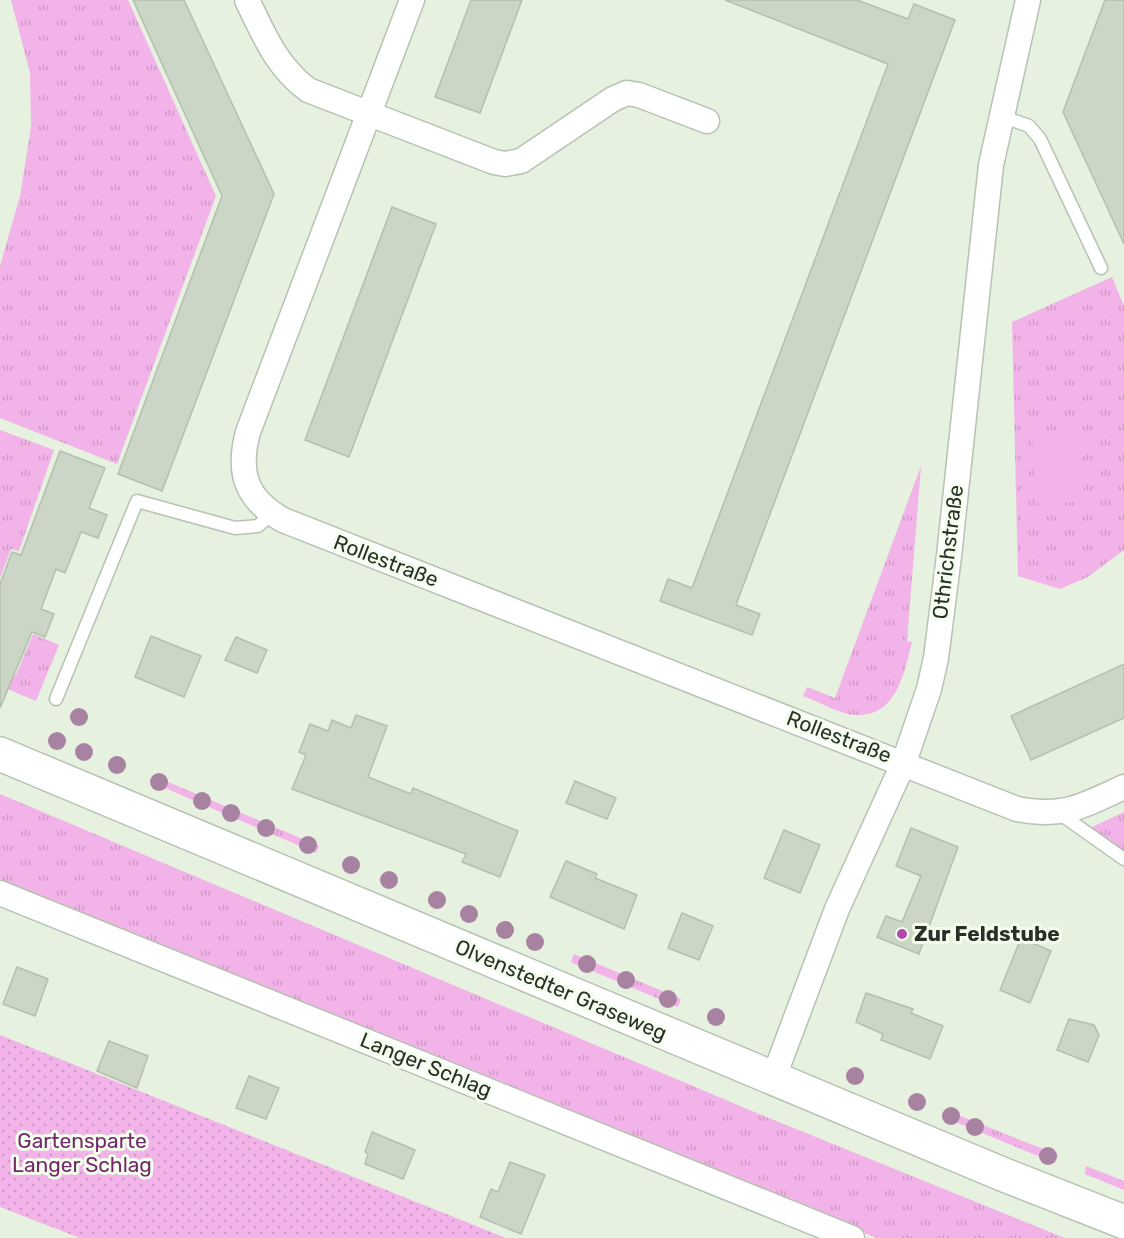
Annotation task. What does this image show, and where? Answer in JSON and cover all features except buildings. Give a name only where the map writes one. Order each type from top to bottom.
[{"type":"main road","name":"Olvenstedter Graseweg","points":[[0,754],[773,1079],[1124,1222]]},
{"type":"street","points":[[247,0],[272,53],[290,75],[308,90],[369,115],[505,164],[527,157],[613,99],[627,93],[639,94],[707,121]]},
{"type":"street","name":"Rollestraße","points":[[412,0],[247,439],[244,458],[246,481],[256,500],[272,514],[904,762],[1017,809],[1040,813],[1059,813]]},
{"type":"street","name":"Othrichstraße","points":[[773,1079],[837,909],[904,762],[925,706],[936,658],[991,165],[1019,3]]},
{"type":"street","points":[[1059,813],[1124,787]]},
{"type":"street","name":"Langer Schlag","points":[[0,893],[852,1238]]},
{"type":"lane","points":[[1001,116],[1029,126],[1040,139],[1101,268]]},
{"type":"lane","points":[[56,699],[137,501],[235,528],[258,526],[272,514]]},
{"type":"lane","points":[[1059,813],[1124,859]]},
{"type":"green space","points":[[11,0],[128,0],[216,196],[117,464],[0,418],[0,266],[20,196],[31,127],[30,73]]},
{"type":"green space","points":[[1112,277],[1124,306],[1124,550],[1088,577],[1060,589],[1018,576],[1012,322]]},
{"type":"green space","points":[[0,430],[54,450],[19,551],[11,549],[0,578]]},
{"type":"green space","points":[[1082,432],[1084,502],[1035,503],[1033,433]]},
{"type":"green space","points":[[921,466],[907,641],[912,642],[906,667],[896,691],[880,709],[869,714],[843,713],[803,696],[807,687],[835,698]]},
{"type":"green space","points":[[33,634],[59,645],[36,701],[0,686],[0,669],[16,675]]},
{"type":"green space","points":[[154,776],[319,846],[316,853],[151,782]]},
{"type":"green space","points":[[0,794],[764,1116],[1065,1238],[877,1238],[456,1070],[0,879]]},
{"type":"green space","points":[[1124,812],[1124,854],[1088,829]]},
{"type":"green space","points":[[574,954],[681,999],[678,1007],[571,962]]},
{"type":"green space","name":"Gartensparte Langer Schlag","points":[[0,1035],[506,1238],[80,1238],[0,1207]]},
{"type":"green space","points":[[948,1111],[1058,1155],[1055,1163],[946,1118]]},
{"type":"green space","points":[[1086,1166],[1124,1181],[1124,1190],[1085,1174]]},
{"type":"place","name":"Zur Feldstube","points":[[902,934]]}]
